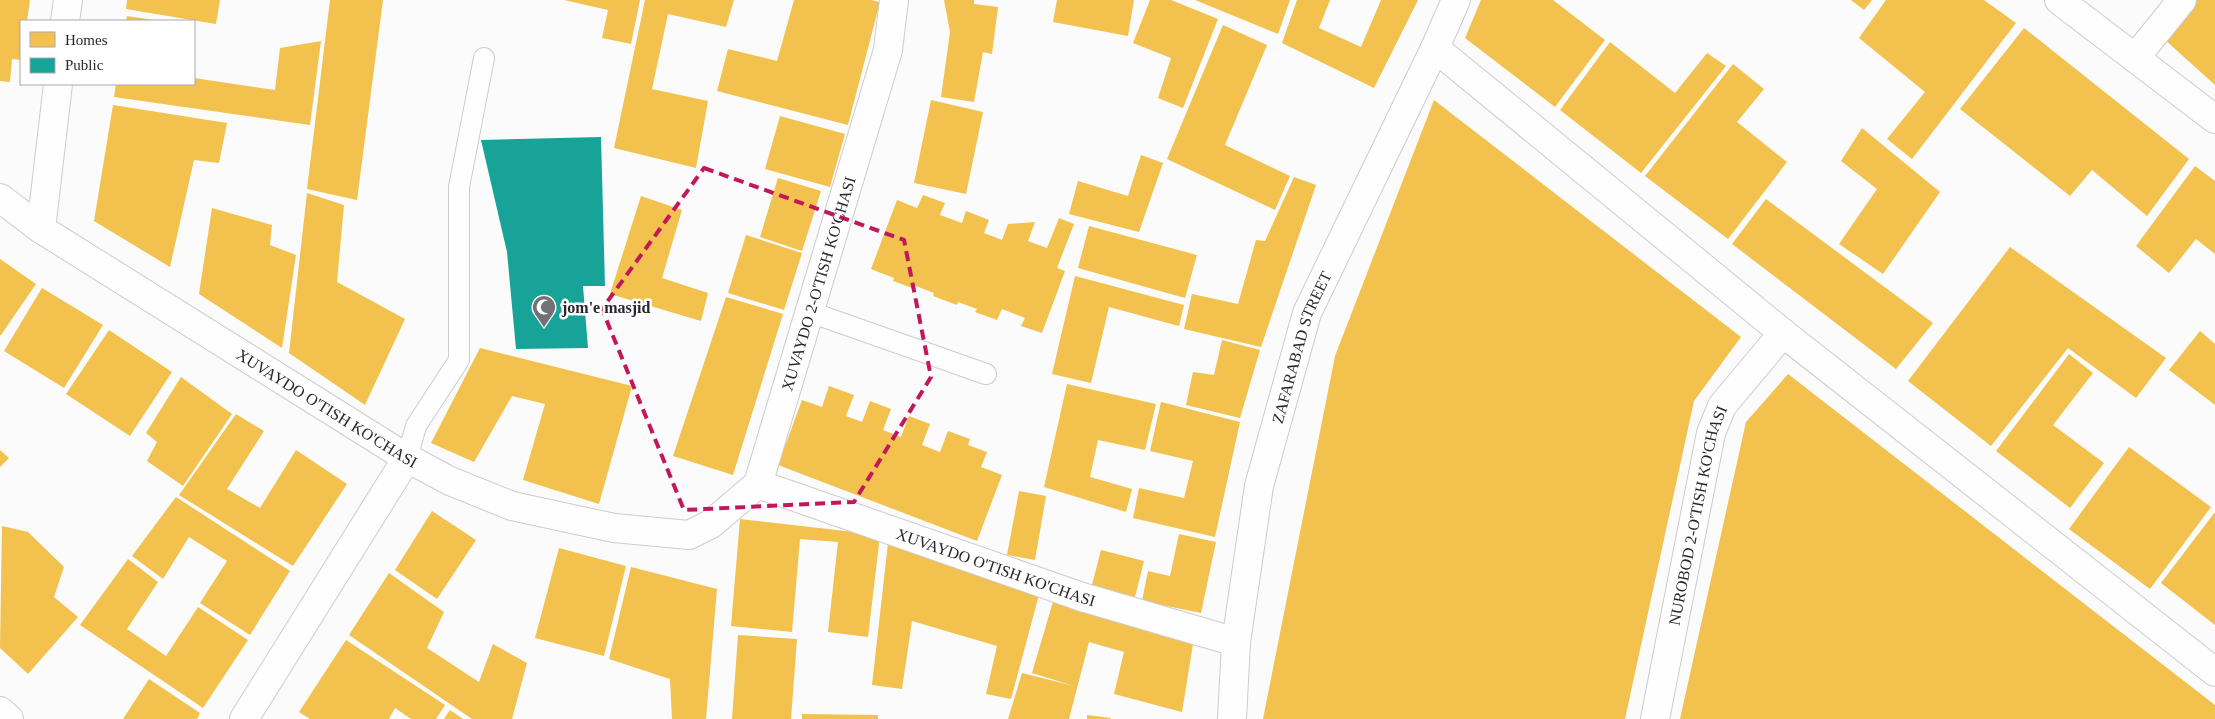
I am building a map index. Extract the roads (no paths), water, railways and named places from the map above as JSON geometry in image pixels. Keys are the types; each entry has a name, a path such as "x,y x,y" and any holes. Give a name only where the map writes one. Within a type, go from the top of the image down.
{"street":[{"path":"65,20 68,0"},
{"name":"XUVAYDO 2-O'TISH KO'CHASI","path":"758,484 888,50 894,0"},
{"name":"ZAFARABAD STREET","path":"1232,719 1236,642 1259,486 1307,313 1435,48 1456,0"},
{"path":"2059,0 2215,119"},
{"path":"2135,58 2182,0"},
{"path":"1435,48 1783,333 2215,672"},
{"path":"41,229 58,85"},
{"name":"XUVAYDO O'TISH KO'CHASI","path":"0,198 41,229 407,458 450,480 512,506 614,528 689,534 711,524 758,484 1082,597 1236,642"},
{"name":"NUROBOD 2-O'TISH KO'CHASI","path":"1655,719 1711,433 1722,406 1783,333"},
{"path":"244,719 407,458"},
{"path":"0,711 9,719"}],"lane":[{"path":"407,458 416,426 459,360 459,187 484,58"},
{"path":"810,312 986,374"}],"place":[{"name":"jom'e masjid","path":"544,328"}]}
